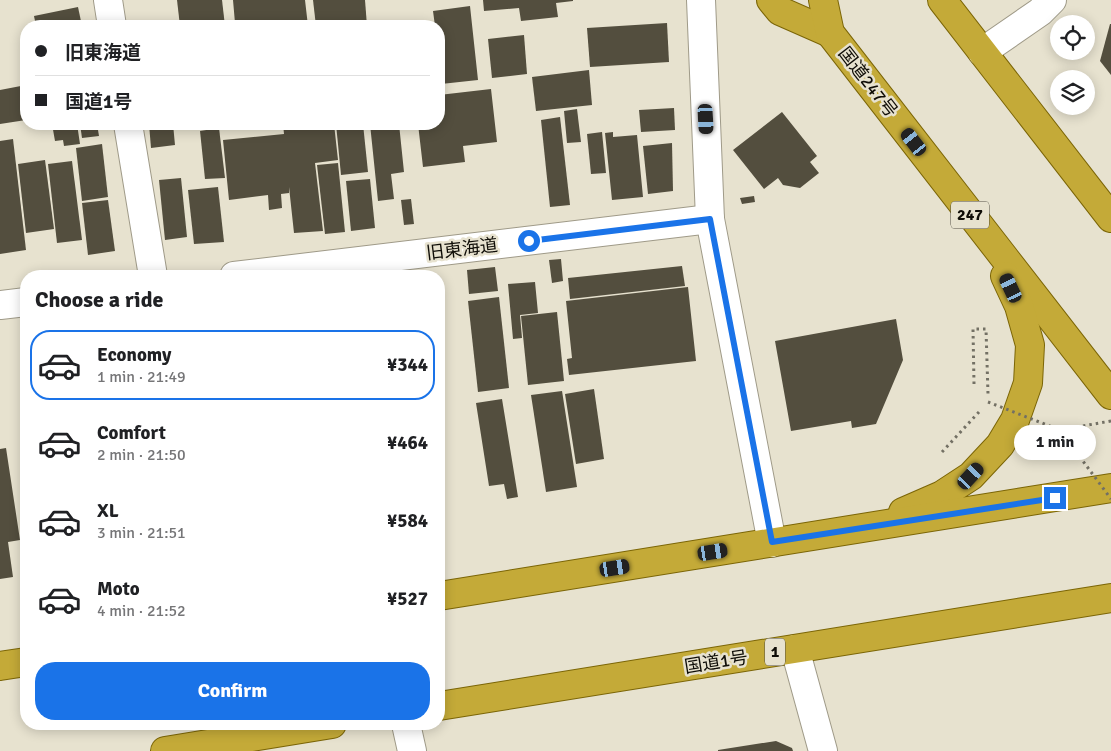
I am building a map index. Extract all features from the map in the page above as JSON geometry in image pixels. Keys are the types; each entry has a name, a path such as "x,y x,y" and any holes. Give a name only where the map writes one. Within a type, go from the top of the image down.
{"highway":[{"name":"247","path":"772,0 780,11 830,34"},
{"name":"国道247号","path":"823,0 830,34 1111,395"},
{"path":"942,0 1111,218"},
{"path":"868,528 942,495 971,476 1000,445 1015,420 1028,384 1030,345 1019,306 985,234"},
{"path":"445,595 1111,488"},
{"name":"国道1号","path":"445,705 1111,598"},
{"path":"0,666 20,663"},
{"path":"165,751 295,730"}],"street":[{"path":"108,0 111,20"},
{"path":"701,0 710,219 772,542"},
{"path":"982,52 1040,12 1052,0"},
{"path":"129,130 152,270"},
{"name":"旧東海道","path":"284,270 710,219"},
{"path":"0,305 20,303"},
{"path":"795,649 823,751"},
{"path":"407,730 412,751"}],"path":[{"path":"974,384 973,329 986,329 988,402 1060,430 1111,421"},
{"path":"942,452 981,409"},
{"path":"1060,430 1111,499"}],"building":[{"path":"177,0 222,0 224,20 179,20"},
{"path":"233,0 305,0 307,20 235,20"},
{"path":"313,0 365,0 367,20 315,20"},
{"path":"483,0 573,1 556,3 558,17 521,21 519,8 484,11"},
{"path":"470,6 478,80 445,84 445,20 434,20 433,11"},
{"path":"78,7 81,20 35,20 34,16"},
{"path":"667,23 669,62 590,67 587,28"},
{"path":"1111,24 1111,75 1100,61"},
{"path":"524,35 527,74 492,78 488,39"},
{"path":"589,70 592,105 536,111 532,77"},
{"path":"20,86 20,121 0,124 0,90"},
{"path":"491,89 497,142 463,146 465,162 423,167 419,130 445,130 445,94"},
{"path":"674,108 675,130 641,132 639,110"},
{"path":"577,109 581,142 567,143 564,111"},
{"path":"782,112 817,156 810,162 819,173 800,188 783,185 778,178 764,189 733,150"},
{"path":"560,117 570,205 550,207 541,120"},
{"path":"53,130 78,130 80,144 64,146 63,140 55,141"},
{"path":"81,130 98,130 99,136 82,138"},
{"path":"150,130 174,130 175,145 151,148"},
{"path":"219,130 225,178 205,179 200,131"},
{"path":"284,130 335,130 338,160 315,163 323,231 294,233 289,187 289,193 281,194 282,208 269,210 268,195 229,200 223,140 284,134"},
{"path":"337,130 364,130 368,172 341,175"},
{"path":"371,130 400,130 404,172 391,174 394,199 378,201"},
{"path":"602,132 606,173 591,174 587,134"},
{"path":"613,132 613,137 637,135 643,197 612,200 605,133"},
{"path":"13,139 26,250 0,254 0,141"},
{"path":"672,143 673,191 648,194 643,146"},
{"path":"102,144 108,197 82,201 76,148"},
{"path":"45,160 54,229 26,233 18,164"},
{"path":"72,161 82,240 57,243 48,164"},
{"path":"338,163 345,232 325,234 317,165"},
{"path":"181,178 187,237 165,240 159,180"},
{"path":"370,179 375,228 351,231 346,181"},
{"path":"218,187 224,242 194,244 188,190"},
{"path":"754,196 755,202 742,204 740,198"},
{"path":"411,199 414,224 404,225 401,200"},
{"path":"108,200 115,251 88,255 82,203"},
{"path":"561,259 563,281 552,283 549,260"},
{"path":"682,266 685,286 570,299 568,278"},
{"path":"495,267 498,291 469,294 467,270"},
{"path":"535,282 538,313 520,315 522,338 513,339 508,284"},
{"path":"688,287 696,361 569,375 567,359 572,358 566,301"},
{"path":"499,297 509,388 478,392 468,301"},
{"path":"557,312 564,381 528,385 521,316"},
{"path":"896,319 903,360 876,424 852,428 851,421 791,431 775,341"},
{"path":"594,389 604,459 576,464 565,394"},
{"path":"562,391 577,487 546,492 531,395"},
{"path":"502,399 518,497 507,499 504,484 489,486 476,403"},
{"path":"6,448 20,540 8,542 13,577 0,579 0,449"},
{"path":"776,741 792,748 793,751 718,751 718,750"}],"route":[{"path":"529,241 710,219 772,542 1055,498"}]}
